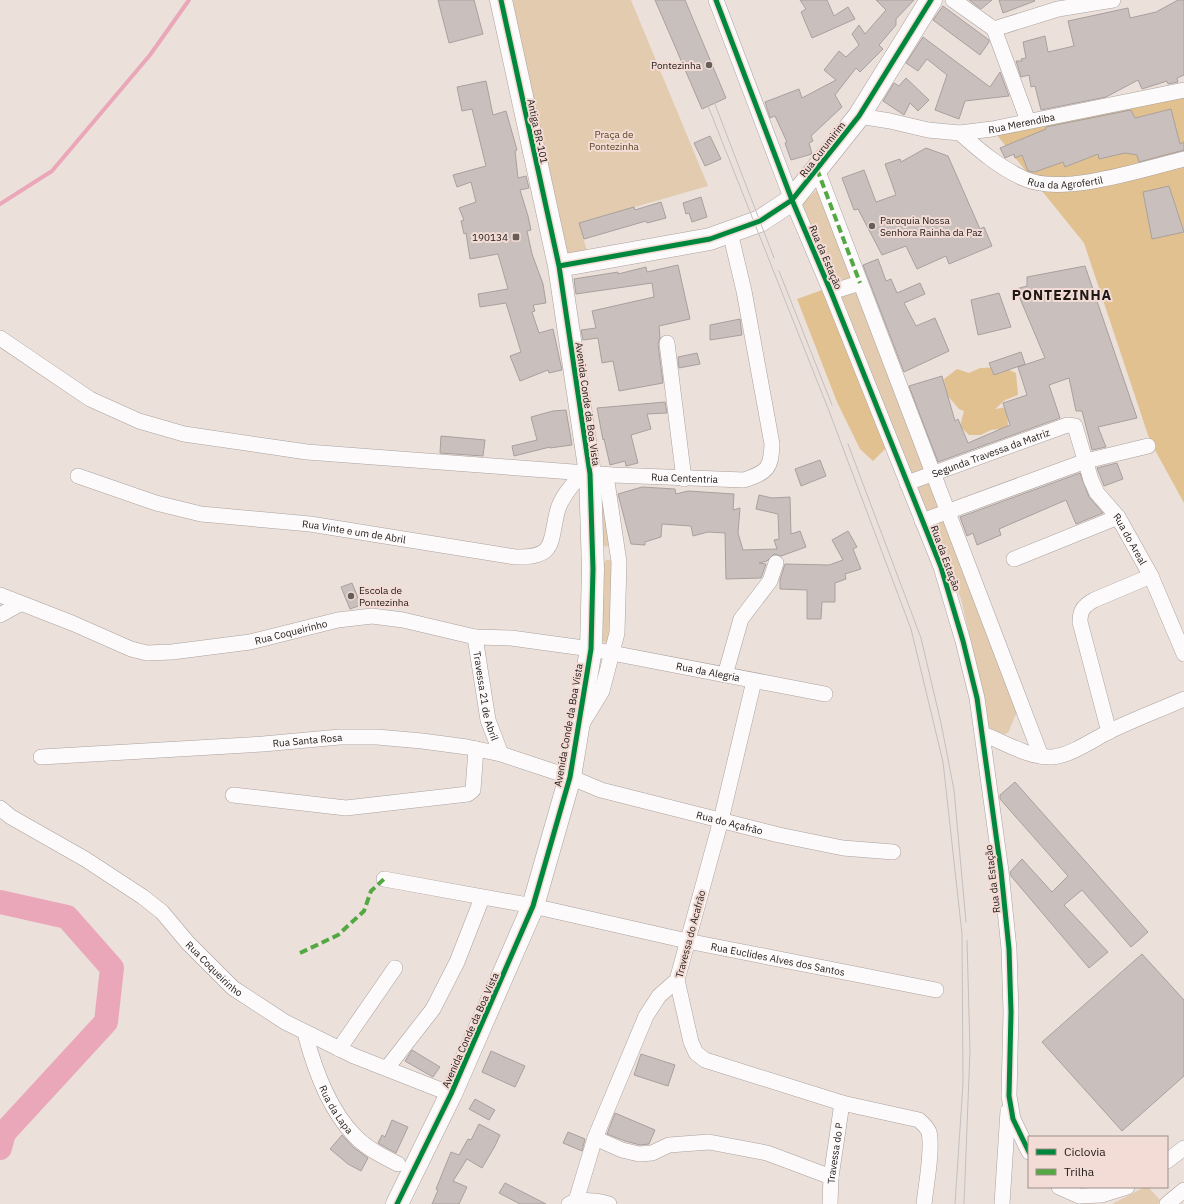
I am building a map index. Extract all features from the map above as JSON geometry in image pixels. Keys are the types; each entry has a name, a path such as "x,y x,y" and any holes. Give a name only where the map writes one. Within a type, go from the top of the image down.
{"main road":[{"name":"Antiga BR-101","path":"501,0 559,266"},
{"name":"Rua Curumirim","path":"559,266 710,239 760,221 792,200 859,116 931,0"},
{"name":"Avenida Conde da Boa Vista","path":"397,1204 451,1094 506,972 533,906 570,777 591,648 593,474 559,266"}],"street":[{"name":"Rua da Estação","path":"716,0 792,200 831,292 906,483 941,566 963,641 977,698 1002,871 1009,949 1011,1012 1009,1096 1013,1119 1028,1150"},
{"path":"953,0 994,29 1028,121"},
{"path":"994,29 1058,9 1113,0"},
{"name":"Rua Merendiba","path":"859,116 890,121 928,130 960,133 1184,90"},
{"name":"Rua da Agrofertil","path":"960,133 999,166 1026,180 1048,184 1075,183 1121,176 1184,159"},
{"path":"817,169 1041,756"},
{"name":"Rua Cententria","path":"0,338 90,398 139,421 184,434 307,452 593,474 684,479 744,480 758,475 768,469 771,460 772,444 744,291 730,232"},
{"path":"831,292 860,283"},
{"path":"667,343 684,479"},
{"name":"Segunda Travessa da Matriz","path":"906,483 1067,425 1075,426"},
{"name":"Rua do Areal","path":"1075,426 1091,480 1097,492 1118,517 1151,576 1184,654"},
{"path":"922,521 1086,461 1148,446"},
{"path":"577,731 602,690 617,633 618,552 593,474"},
{"name":"Rua Vinte e um de Abril","path":"78,476 156,503 201,514 310,524 527,557 538,556 547,550 553,539 559,507 571,486 593,474"},
{"path":"1014,559 1118,517"},
{"path":"592,552 618,552"},
{"path":"725,675 741,619 770,581 776,563"},
{"path":"1109,732 1080,622 1080,614 1086,604 1151,576"},
{"path":"0,595 20,604"},
{"path":"0,614 20,604"},
{"name":"Rua Coqueirinho","path":"20,604 72,623 131,649 147,653 172,652 250,642 356,617 372,616 403,620 475,637 512,638 591,648"},
{"name":"Travessa 21 de Abril","path":"475,637 488,720 501,754"},
{"name":"Rua da Alegria","path":"591,648 825,694"},
{"name":"Travessa do Acafrão","path":"754,681 721,820 677,980 691,1042 696,1053 704,1060 842,1103 919,1120 926,1126 930,1143 924,1204"},
{"path":"983,734 1041,756 1053,757 1066,753 1109,732 1184,699"},
{"name":"Rua Santa Rosa","path":"41,757 256,745 340,737 400,739 476,749 501,754 570,777"},
{"path":"233,795 346,808 468,794 473,790 476,749"},
{"name":"Rua do Açafrão","path":"570,777 601,790 810,842 844,848 893,852"},
{"name":"Rua Coqueirinho","path":"0,808 11,817 85,859 143,897 162,912 188,944 233,988 285,1022 339,1049 451,1094"},
{"name":"Rua Euclides Alves dos Santos","path":"384,879 482,898 533,906 687,941 936,990"},
{"path":"387,1068 433,1009 457,962 482,898"},
{"path":"339,1049 395,968"},
{"path":"609,1204 602,1202 572,1202 595,1138 646,1016 659,996 677,980"},
{"name":"Rua da Lapa","path":"305,1033 313,1063 336,1110 354,1135 377,1154 398,1164"},
{"path":"1002,1204 1009,1096"},
{"name":"Travessa do P","path":"830,1204 831,1177 842,1103"},
{"path":"595,1138 622,1150 638,1154 652,1153 669,1146 710,1142 766,1153 831,1177"},
{"path":"1168,1160 1183,1150"},
{"path":"1057,1188 1069,1204"},
{"path":"1061,1188 1079,1196 1101,1195 1125,1188"},
{"path":"1167,1204 1184,1190"}],"green space":[{"name":"Praça de Pontezinha","path":"512,0 631,0 708,186 579,223 587,251 568,255"},
{"path":"822,185 1016,704 1016,714 1008,733 1004,734 987,727 985,704 961,599 911,480 801,205"},
{"path":"602,492 609,545 606,547 602,544"},
{"path":"606,560 610,560 612,563 609,641 605,643 601,639 604,563"},
{"path":"1143,1188 1149,1188 1161,1201 1158,1204 1112,1204"}],"shaded area":[{"path":"1184,93 1184,503 1150,441 1084,243 992,129"},
{"path":"822,290 837,319 887,447 873,461 860,449 837,402 797,299"},
{"path":"1002,367 1016,373 1018,395 1005,400 995,409 1007,407 1008,428 991,430 981,435 969,435 960,426 964,411 959,409 947,395 944,379 957,369 969,373 980,368"}],"building":[{"path":"438,0 474,0 483,34 449,43"},
{"path":"655,0 685,0 726,98 702,109"},
{"path":"800,0 827,0 834,16 848,7 855,19 812,38 801,12 806,9"},
{"path":"876,0 914,0 896,19 896,25 879,45 883,49 860,72 856,68 835,95 842,107 811,136 813,141 809,143 812,154 791,160 785,143 787,142 775,116 770,118 765,102 799,89 802,98 836,80 824,70 839,51 846,57 859,45 852,34 859,25 865,34 886,10"},
{"path":"969,0 992,0 981,9"},
{"path":"999,0 1034,0 1035,1 1003,13"},
{"path":"1178,0 1184,0 1184,75 1177,78 1178,82 1168,84 1167,81 1142,89 1138,80 1106,97 1041,110 1035,86 1031,87 1029,75 1021,77 1016,61 1022,61 1021,59 1026,58 1023,42 1045,36 1048,52 1074,46 1068,21 1128,8 1130,18 1156,12"},
{"path":"943,6 989,40 980,55 933,20"},
{"path":"923,37 990,87 1000,72 1009,96 965,101 959,119 935,110 947,75 927,59 918,71 906,63"},
{"path":"906,78 929,100 918,111 910,103 904,115 883,101 894,83 899,86"},
{"path":"486,81 493,115 506,111 517,150 515,151 518,178 526,176 529,188 520,190 531,230 527,231 532,254 543,284 546,303 533,305 535,311 532,312 539,333 553,329 562,370 549,373 548,370 520,381 510,356 521,352 506,303 480,307 478,294 508,289 498,254 470,259 466,233 464,234 461,221 464,220 459,208 476,202 471,182 457,187 453,175 486,166 472,109 462,111 457,87"},
{"path":"1171,109 1180,144 1184,142 1184,150 1139,162 1137,155 1125,153 1099,159 1098,154 1065,167 1063,162 1035,172 1028,171 1022,155 1015,158 1014,154 1005,158 1000,148 1046,129 1046,127 1131,110 1135,118"},
{"path":"710,136 721,159 705,166 694,143"},
{"path":"926,148 948,156 980,229 984,227 992,246 949,264 946,256 917,269 906,246 882,255 858,209 854,210 842,178 864,170 876,202 896,195 885,164 900,159 901,162"},
{"path":"1169,186 1184,232 1152,239 1143,192"},
{"path":"701,197 707,217 692,222 689,213 686,214 683,203"},
{"path":"661,202 666,218 647,223 646,221 584,239 579,223 634,207 635,210"},
{"path":"878,259 886,281 891,279 897,293 920,283 925,294 904,303 916,326 935,318 949,351 904,372 863,265"},
{"path":"678,265 690,319 659,326 660,338 658,344 663,383 619,391 613,361 602,363 598,338 583,340 581,330 596,328 592,311 654,297 652,283 576,294 574,279 618,272 618,274 646,267 647,272"},
{"path":"1085,266 1137,418 1098,427 1106,447 1092,450 1082,411 1076,411 1069,378 1049,385 1060,418 938,462 909,386 942,376 955,421 958,419 968,443 1010,425 1003,403 1027,395 1018,367 1045,358 1016,289 1027,286 1027,277"},
{"path":"999,293 1011,327 978,335 971,300"},
{"path":"740,319 742,335 710,340 710,325"},
{"path":"1021,352 1025,364 994,375 989,363"},
{"path":"697,353 700,364 679,368 678,357"},
{"path":"665,402 667,413 647,414 651,429 631,435 638,463 626,466 625,461 610,465 604,439 603,440 597,408"},
{"path":"566,410 572,445 550,447 514,456 512,446 537,440 531,417 553,411"},
{"path":"441,436 485,440 483,456 440,453"},
{"path":"820,460 826,476 801,486 795,469"},
{"path":"1117,463 1123,479 1104,486 1097,468"},
{"path":"1080,473 1089,497 1103,513 1076,524 1066,500 999,529 1001,535 977,545 973,533 967,536 960,517"},
{"path":"642,487 675,489 676,494 688,491 734,494 733,510 740,508 738,533 743,550 777,549 774,540 779,539 778,514 756,509 759,495 772,498 790,497 791,534 800,531 806,547 781,556 774,554 767,561 759,563 766,564 761,578 726,579 725,533 708,532 693,536 691,526 662,524 661,537 645,542 645,545 631,544 618,494"},
{"path":"848,531 857,547 853,549 861,569 845,574 846,579 835,583 835,602 822,602 821,619 807,619 807,590 780,589 780,580 785,564 829,565 843,560 832,540"},
{"name":"Escola de Pontezinha","path":"352,583 361,605 350,609 341,587"},
{"path":"1015,782 1148,932 1131,947 1082,890 1064,905 1108,952 1089,968 1011,876 1010,872 1022,859 1052,892 1068,876 1000,799 1000,795"},
{"path":"1142,954 1184,1000 1184,1076 1122,1131 1042,1042"},
{"path":"412,1050 440,1067 433,1077 405,1061"},
{"path":"491,1051 525,1066 515,1087 482,1072"},
{"path":"641,1054 675,1065 668,1086 634,1075"},
{"path":"475,1099 495,1110 489,1120 469,1109"},
{"path":"615,1113 655,1130 649,1144 640,1145 607,1134"},
{"path":"392,1120 408,1127 396,1153 378,1143 382,1135 385,1137"},
{"path":"479,1124 500,1135 495,1146 482,1168 467,1159 453,1181 467,1187 459,1204 432,1204 438,1190 436,1189 451,1152 459,1155 468,1139 471,1140"},
{"path":"568,1132 585,1139 582,1151 563,1143"},
{"path":"342,1135 353,1147 368,1158 361,1171 348,1164 330,1149"},
{"path":"505,1183 546,1204 520,1204 499,1193"}],"waterway":[{"path":"0,204 52,171 150,55 189,0"},
{"path":"0,902 67,917 112,968 106,1022 4,1133 0,1148"}],"tram line":[{"path":"666,0 829,411 911,629 943,762 962,934 963,1083 955,1204"},
{"path":"675,0 774,258"},
{"path":"779,271 832,405"},
{"path":"848,444 921,638 941,723 954,790 966,922"},
{"path":"964,1204 970,1050 967,940"}],"marked path":[{"path":"817,169 860,283"},
{"path":"300,953 338,935 364,911 371,891 384,879"}],"cycle path":[{"path":"397,1204 451,1094 533,906 570,777 591,649 593,569 590,474 559,266 501,0"},
{"path":"716,0 792,200 831,292 941,567 963,641 977,698 1001,871 1009,949 1011,1012 1009,1096 1013,1119 1028,1150"},
{"path":"559,266 710,239 760,221 792,200 859,116 931,0"}],"place":[{"name":"Pontezinha","path":"709,65"},
{"name":"Paroquia Nossa Senhora Rainha da Paz","path":"872,226"},
{"name":"190134","path":"516,237"},
{"name":"Escola de Pontezinha","path":"351,596"}],"district":[{"name":"PONTEZINHA","path":"1062,295"}]}
